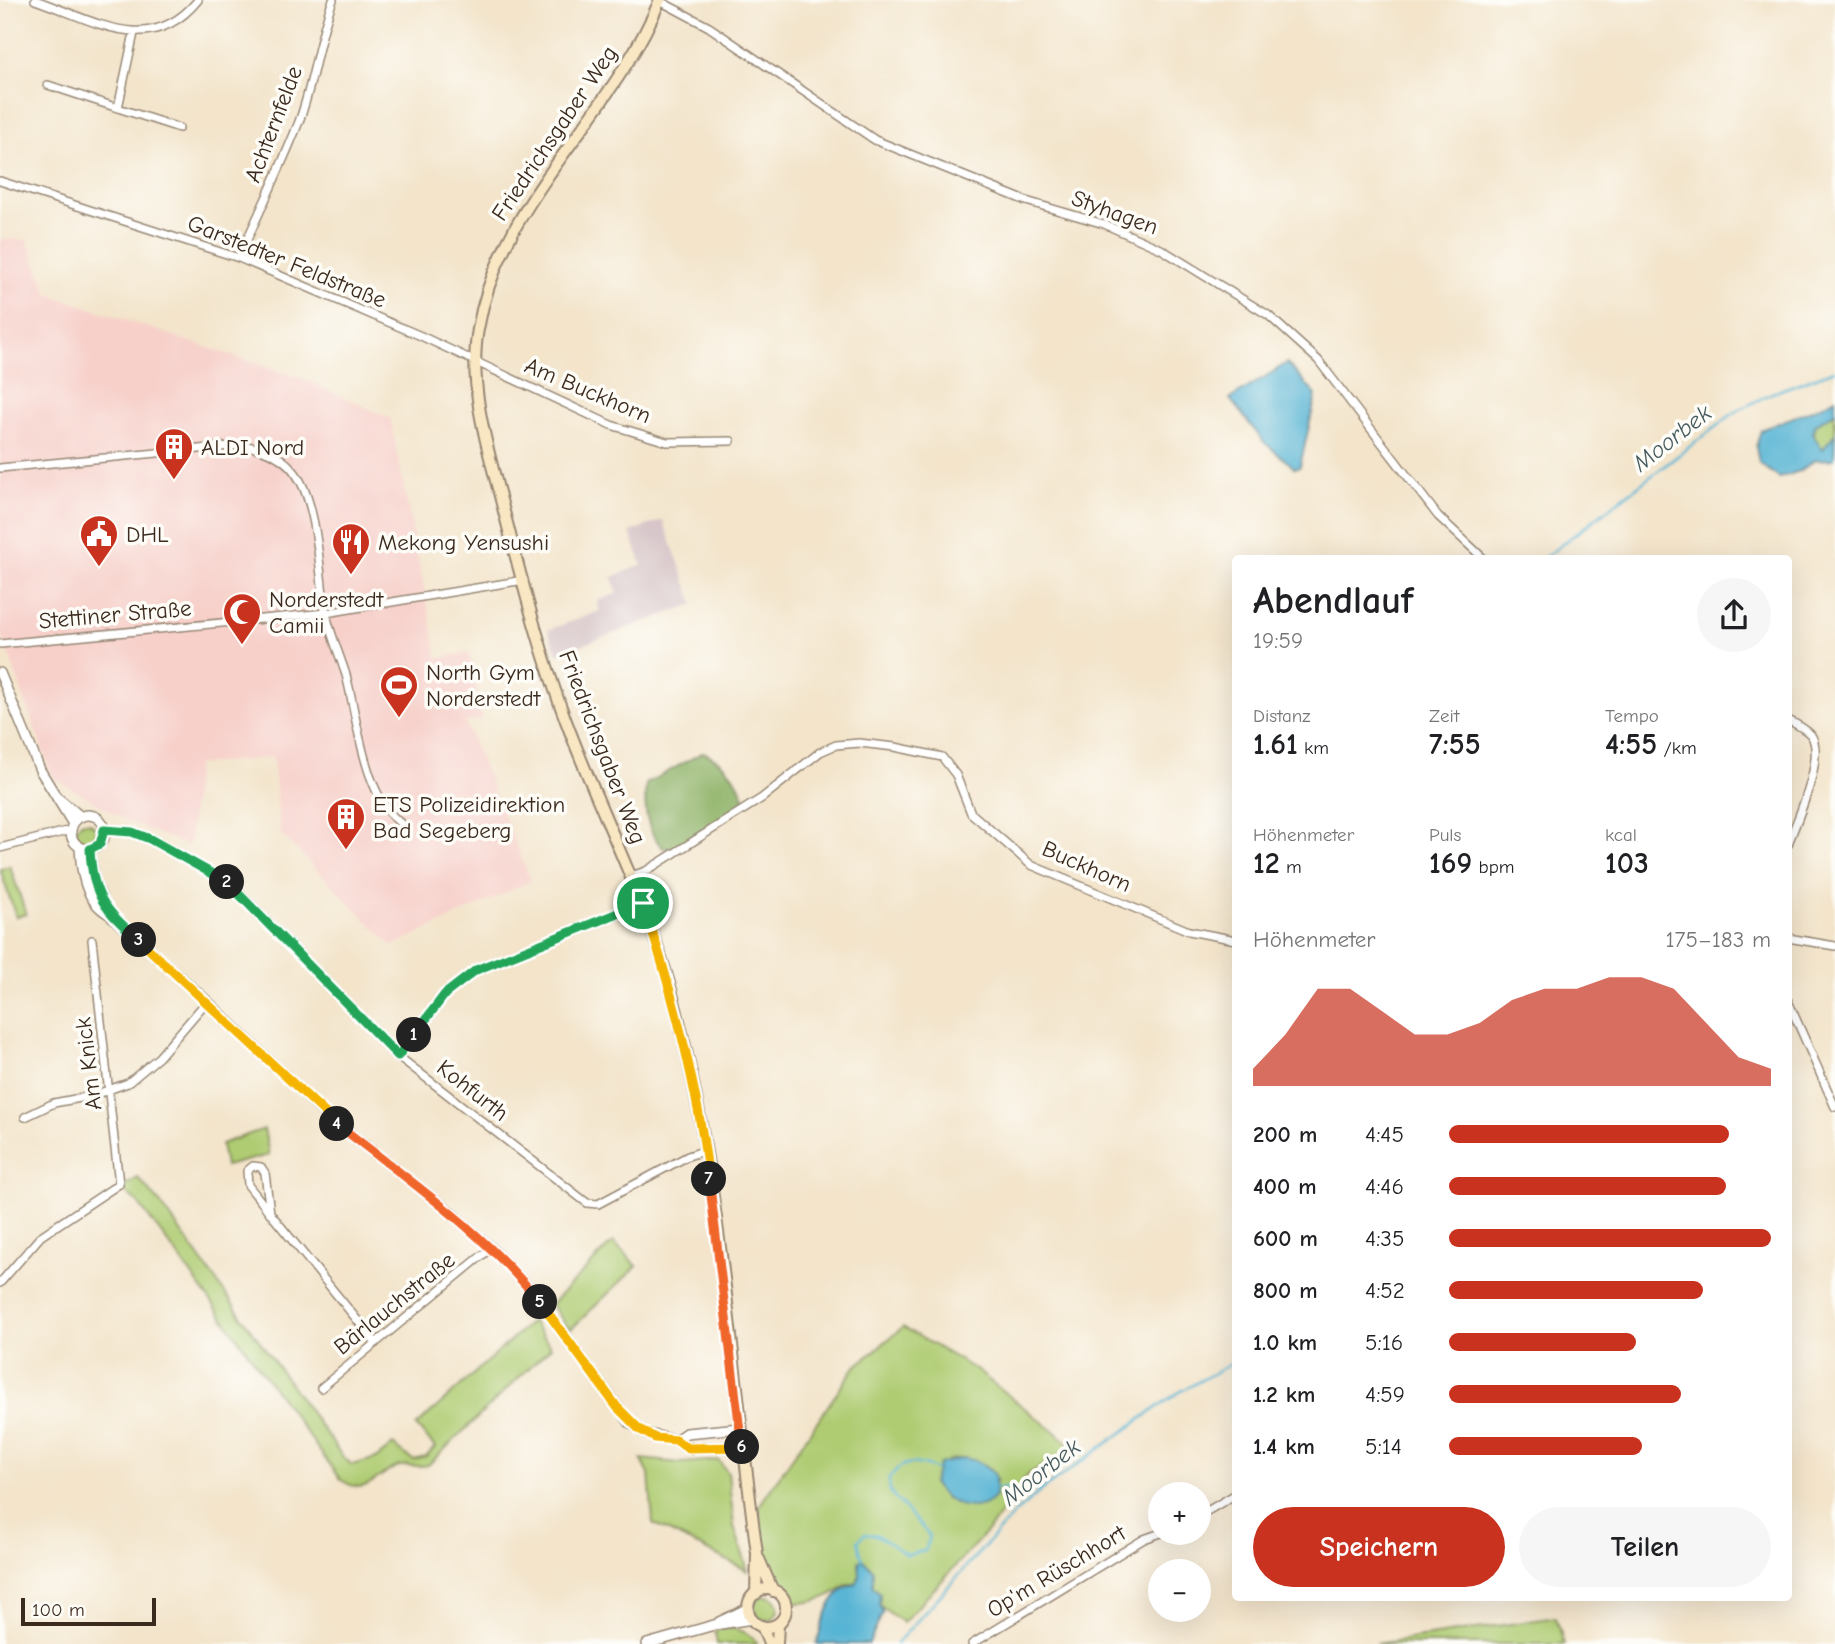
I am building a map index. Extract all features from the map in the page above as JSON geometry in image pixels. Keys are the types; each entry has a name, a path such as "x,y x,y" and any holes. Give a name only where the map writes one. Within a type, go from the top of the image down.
{"main road":[{"name":"Friedrichsgaber Weg","path":"660,0 629,62 528,202 505,242 480,316 475,362 481,415 494,474 565,720 643,903 677,1013 696,1090 757,1553 756,1594"},
{"name":"Friedrichsgaber Weg","path":"757,1553 774,1591"},
{"path":"769,1644 762,1626 750,1614 756,1594 774,1591 782,1597 786,1606 784,1616 778,1624 777,1644"},
{"path":"762,1626 778,1624"}],"street":[{"path":"35,0 134,33 156,32 183,19 198,0"},
{"path":"63,10 67,0"},
{"name":"Achternfelde","path":"239,258 299,120 313,77 323,27 333,0"},
{"name":"Styhagen","path":"660,0 709,27 875,140 1026,201 1104,224 1161,249 1268,315 1318,360 1438,516 1480,555"},
{"path":"118,108 134,33"},
{"path":"48,86 179,128"},
{"name":"Garstedter Feldstraße","path":"0,181 239,258 475,362"},
{"name":"Am Buckhorn","path":"475,362 611,425 654,439 699,443 731,441"},
{"path":"0,468 242,445 265,450 296,473 307,498 326,613 346,677 369,768 388,814 403,825"},
{"name":"Stettiner Straße","path":"0,644 326,613 524,580"},
{"name":"Kohfurth","path":"0,673 40,770 59,799 72,827 73,840 85,848 84,876 97,907 109,914 207,1001 328,1117 456,1216 491,1248 546,1310 630,1423 655,1438 676,1440 687,1448 743,1447"},
{"path":"1792,722 1810,733 1817,747 1814,766 1792,832"},
{"name":"Buckhorn","path":"631,876 646,871 762,798 820,752 836,745 859,743 942,758 956,775 971,813 1031,865 1189,931 1232,939"},
{"name":"Kohfurth","path":"59,799 81,817 97,819 104,830 132,832 150,839 234,887 398,1056 587,1203 597,1204 688,1156 706,1150"},
{"path":"0,848 72,827 81,817"},
{"path":"85,848 100,844 104,830"},
{"path":"398,1056 445,994 476,970 643,903"},
{"path":"1792,939 1835,946"},
{"name":"Am Knick","path":"0,1283 41,1236 119,1184 92,940"},
{"path":"25,1117 54,1103 128,1083 148,1068 207,1001"},
{"path":"1792,1010 1835,1107"},
{"path":"270,1213 265,1174 261,1167 253,1166 247,1171 248,1185 270,1213 376,1343"},
{"name":"Bärlauchstraße","path":"321,1388 491,1248"},
{"path":"676,1440 686,1433 740,1428"},
{"path":"1211,1509 1232,1496"},
{"name":"Op'm Rüschhort","path":"972,1644 1148,1538"},
{"path":"647,1644 750,1614"}],"shaded area":[{"path":"0,239 27,240 48,294 308,381 390,418 438,658 469,653 482,719 465,722 531,881 392,946 280,833 273,757 196,765 189,846 126,820 52,777 0,629"},
{"path":"663,520 694,604 557,654 548,630 600,611 597,601 618,593 612,577 642,565 630,532"}],"green space":[{"path":"1835,413 1835,434 1823,449 1814,438 1815,424"},
{"path":"703,752 730,772 740,786 746,803 674,849 663,848 649,826 645,801 646,784"},
{"path":"86,822 93,825 96,832 93,839 86,842 79,839 76,832 79,825"},
{"path":"10,866 26,914 16,917 0,869"},
{"path":"264,1129 269,1155 225,1166 221,1144"},
{"path":"138,1178 161,1204 342,1456 352,1465 377,1458 393,1445 413,1460 426,1457 435,1447 416,1426 532,1321 551,1347 428,1465 400,1466 365,1486 350,1485 340,1479 138,1203 121,1188"},
{"path":"613,1242 637,1266 570,1330 551,1304"},
{"path":"903,1327 976,1370 1074,1447 1027,1475 993,1525 903,1623 879,1605 880,1593 873,1587 873,1570 859,1562 860,1575 856,1584 847,1584 829,1596 815,1601 794,1603 772,1578 764,1552 759,1506 854,1368","holes":["964,1458 991,1469 997,1481 946,1499 933,1483 949,1460"]},
{"path":"641,1459 681,1463 718,1460 728,1473 734,1526 748,1571 653,1523 649,1474"},
{"path":"766,1596 777,1603 778,1608 771,1619 766,1620 755,1613 754,1608 761,1597"},
{"path":"1556,1617 1564,1644 1375,1644"},
{"path":"726,1628 744,1632 757,1644 717,1644 715,1631"}],"water":[{"path":"1287,363 1316,395 1300,466 1295,468 1265,443 1230,399"},
{"path":"1835,398 1835,413 1815,424 1812,434 1823,449 1835,434 1834,459 1815,460 1800,471 1779,478 1759,463 1756,447 1761,430 1818,408"},
{"path":"964,1458 977,1461 995,1474 995,1497 987,1503 970,1507 961,1505 945,1497 933,1483 939,1464"},
{"path":"862,1559 873,1570 873,1587 880,1593 879,1605 883,1612 869,1644 817,1644 829,1607 841,1591 856,1584 860,1575 859,1562"}],"waterway":[{"name":"Moorbek","path":"1548,555 1735,412 1772,393 1835,370"},
{"name":"Moorbek","path":"896,1644 1015,1513 1043,1489 1176,1394 1232,1363"},
{"path":"862,1559 858,1541 864,1534 877,1535 907,1555 926,1550 929,1535 890,1492 889,1478 900,1467 910,1463 936,1469"},
{"path":"996,1488 1042,1489"}],"place":[{"name":"ALDI Nord","path":"174,481"},
{"name":"DHL","path":"99,568"},
{"name":"Mekong Yensushi","path":"351,576"},
{"name":"Norderstedt Camii","path":"242,646"},
{"name":"North Gym Norderstedt","path":"399,719"},
{"name":"ETS Polizeidirektion Bad Segeberg","path":"346,851"}],"route":[{"path":"104,830 132,832 167,846 219,876 234,887 398,1056 445,994 476,970 643,903 670,990 696,1090 743,1447 687,1448 676,1440 655,1438 630,1423 530,1289 491,1248 463,1222 328,1117 207,1001 109,914 94,881 90,849 100,844 104,830"}]}
